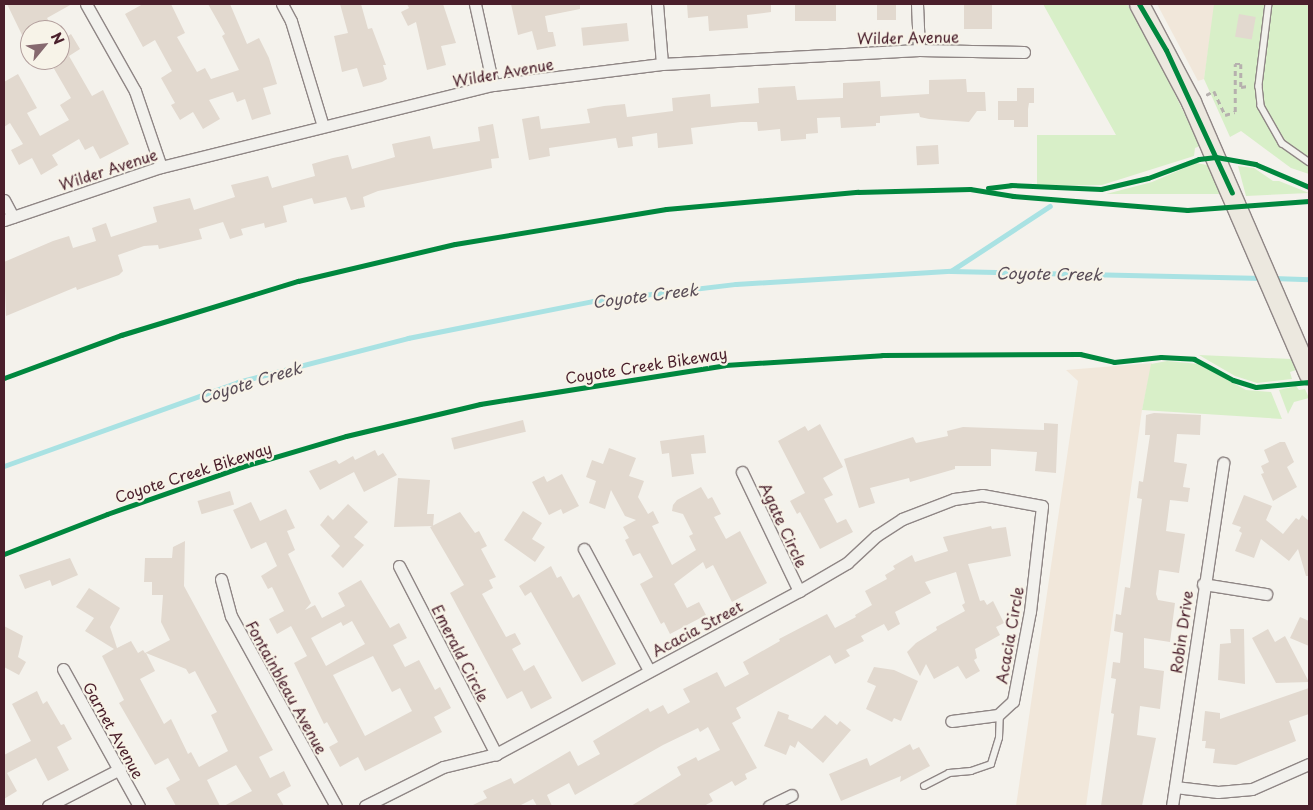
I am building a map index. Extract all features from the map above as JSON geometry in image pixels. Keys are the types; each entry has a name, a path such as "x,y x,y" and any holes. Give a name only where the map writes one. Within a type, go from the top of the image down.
{"main road":[{"path":"1139,4 1170,59 1232,193 1306,367"}],"street":[{"path":"86,4 135,91 161,167"},
{"path":"282,4 291,20 322,126"},
{"path":"475,4 493,86"},
{"path":"657,4 662,64"},
{"path":"917,4 919,50"},
{"name":"Wilder Avenue","path":"8,218 161,167 322,126 493,86 662,64 919,50 1024,52"},
{"path":"4,200 8,218"},
{"name":"Robin Drive","path":"1172,806 1203,584 1223,463"},
{"name":"Agate Circle","path":"742,472 799,591"},
{"name":"Acacia Street","path":"365,806 443,767 496,754 648,670 799,591 847,563 876,536 902,519 928,507 982,495 1042,506"},
{"name":"Acacia Circle","path":"1000,713 1013,701 1030,611 1042,506"},
{"path":"584,549 648,670"},
{"name":"Emerald Circle","path":"399,566 496,754"},
{"name":"Fontainbleau Avenue","path":"221,579 231,616 336,806"},
{"path":"1203,584 1266,594"},
{"name":"Garnet Avenue","path":"63,669 139,806"},
{"path":"951,721 1000,713"},
{"path":"1175,787 1218,792 1252,789 1309,764"},
{"path":"48,806 120,769"},
{"path":"769,806 792,795"}],"lane":[{"path":"1269,4 1258,86 1261,106 1282,143 1309,162"},
{"path":"924,786 949,773 970,771 990,764 999,738 1000,713"}],"path":[{"path":"1210,93 1214,91 1225,115 1235,112 1235,64 1240,64 1241,87 1250,86"}],"shaded area":[{"path":"1157,4 1215,4 1204,79 1198,81"},
{"path":"1152,363 1142,410 1086,806 1016,806 1078,381 1066,370"}],"green space":[{"path":"1043,4 1127,4 1155,53 1200,146 1195,148 1194,156 1102,185 1037,186 1037,135 1116,135"},
{"path":"1214,4 1309,4 1309,174 1291,168 1241,131 1230,137 1204,79"},
{"path":"1196,163 1207,165 1220,194 1106,194 1152,182"},
{"path":"1238,166 1254,168 1273,181 1279,181 1309,193 1246,196"},
{"path":"1199,355 1291,359 1296,370 1290,372 1292,379 1257,383 1235,376"},
{"path":"1167,361 1199,364 1246,390 1271,392 1282,419 1142,410 1151,364"},
{"path":"1296,386 1299,390 1305,389 1309,398 1294,402 1288,414 1279,390"}],"building":[{"path":"7,4 72,4 47,18 48,20 20,20 20,31"},
{"path":"143,4 171,4 185,33 177,37 197,72 205,68 211,79 239,70 222,36 225,34 208,4 230,4 247,44 259,38 269,58 277,84 263,88 271,114 252,120 245,99 237,102 233,92 209,100 220,119 203,129 193,112 180,120 171,105 175,103 161,78 172,71 155,40 143,47 125,14"},
{"path":"340,4 361,4 368,29 372,28 386,65 383,65 387,79 382,82 363,87 357,68 342,72 334,36 348,33"},
{"path":"407,4 443,4 456,43 441,46 446,65 427,70 416,22 408,26 401,12 409,8"},
{"path":"511,4 580,4 580,9 545,16 548,32 553,32 556,46 537,50 532,31 518,35"},
{"path":"687,4 771,4 771,12 747,15 748,28 709,31 708,16 688,18"},
{"path":"795,4 836,4 836,21 795,21"},
{"path":"877,4 896,4 896,20 877,20"},
{"path":"964,4 992,4 992,29 964,29"},
{"path":"1239,14 1256,17 1252,40 1235,37"},
{"path":"627,23 629,41 583,46 581,28"},
{"path":"70,35 80,49 70,55"},
{"path":"70,58 92,96 103,90 129,144 100,159 93,146 85,150 79,139 52,155 58,165 41,175 32,158 19,165 11,150 23,144 10,123 4,127 4,82 18,74 37,108 27,113 40,136 69,120 60,105 71,98 55,70 70,70"},
{"path":"966,79 967,92 985,92 986,111 977,111 969,122 929,119 920,117 919,113 880,116 880,123 876,123 876,126 841,128 840,117 817,118 818,133 806,134 806,139 781,141 780,129 758,131 757,122 741,122 691,128 693,144 658,148 657,133 632,137 633,146 618,148 616,138 549,148 550,156 529,160 522,119 539,116 541,129 590,123 587,109 604,106 625,104 627,117 673,111 672,98 710,94 711,107 759,103 758,88 795,86 797,100 843,98 843,83 880,81 881,97 929,94 929,80"},
{"path":"1017,88 1034,88 1034,103 1029,103 1028,109 1028,127 1014,127 1014,120 998,120 998,101 1017,101"},
{"path":"493,124 499,158 491,159 492,168 378,191 363,197 365,207 351,210 346,197 314,204 312,198 283,206 287,222 265,228 264,223 241,229 243,235 230,239 223,222 199,229 202,239 159,249 158,245 144,246 118,255 123,271 119,275 77,290 76,287 6,316 4,262 53,241 69,236 73,248 96,241 92,228 106,223 111,237 157,222 153,207 190,198 194,210 235,197 231,185 268,176 272,188 315,176 312,164 333,158 348,155 352,169 378,162 395,157 392,144 430,136 433,149 480,141 478,127"},
{"path":"938,145 939,164 917,165 916,146"},
{"path":"1154,413 1201,415 1200,435 1177,434 1174,462 1187,464 1183,487 1190,488 1188,502 1170,500 1166,531 1185,534 1179,573 1159,570 1156,594 1158,600 1175,603 1170,642 1144,638 1144,668 1164,671 1160,709 1140,706 1137,735 1156,738 1142,806 1101,806 1114,714 1111,713 1116,679 1111,678 1113,662 1120,663 1123,633 1114,631 1116,614 1121,615 1125,587 1130,588 1142,499 1137,498 1139,481 1143,482 1150,435 1145,435 1146,415"},
{"path":"523,420 526,432 454,450 451,438"},
{"path":"1044,423 1058,424 1056,473 1035,471 1037,452 991,449 991,466 955,466 955,469 910,482 909,478 870,488 875,503 859,508 844,459 913,437 916,443 948,436 947,431 963,427 1044,430"},
{"path":"820,424 843,467 823,478 833,495 824,499 837,523 846,519 853,532 820,549 800,512 797,514 790,501 805,493 778,441 805,426 808,431"},
{"path":"704,435 706,453 691,454 694,474 672,477 669,453 662,454 660,441"},
{"path":"1280,442 1285,442 1294,462 1287,467 1297,487 1273,501 1261,474 1264,473 1261,466 1269,462 1264,450"},
{"path":"609,448 636,458 629,476 644,481 638,497 648,514 653,511 659,523 652,526 672,565 696,550 689,536 693,534 683,514 672,511 673,505 677,500 701,487 708,499 712,497 721,514 714,517 726,539 740,531 767,583 732,602 713,565 706,569 703,562 674,584 687,608 699,602 706,615 670,634 664,622 661,624 640,584 653,577 640,553 633,556 625,540 629,538 623,527 636,520 625,516 611,490 605,509 589,503 596,481 586,477 592,460 603,464"},
{"path":"375,450 378,456 383,453 397,475 364,492 354,472 320,490 309,471 336,460 339,464 353,456 355,460"},
{"path":"562,474 579,506 563,514 561,509 549,515 532,482 544,476 547,482"},
{"path":"398,478 430,480 427,514 434,514 433,526 394,527"},
{"path":"230,491 234,504 202,514 197,501"},
{"path":"1244,495 1272,506 1266,520 1283,534 1296,518 1299,520 1302,515 1309,521 1309,576 1306,576 1298,549 1289,561 1261,539 1254,558 1235,551 1242,533 1239,531 1241,527 1232,524"},
{"path":"251,502 260,521 286,509 295,528 287,531 295,550 288,554 311,603 305,610 315,605 322,618 345,606 338,593 361,580 390,628 399,623 407,638 393,645 405,667 419,660 435,690 440,687 451,708 434,717 442,732 365,771 358,757 340,767 329,747 338,742 327,722 324,724 294,663 307,656 291,626 277,634 269,619 284,611 272,587 268,589 261,576 277,566 266,542 251,549 233,510","holes":["352,621 365,644 326,666 311,638 341,622 343,626","373,656 392,692 400,688 412,711 365,736 333,675"]},
{"path":"348,504 368,522 354,537 364,545 343,568 331,556 340,546 320,525 328,515 333,520"},
{"path":"523,511 542,523 532,539 545,547 535,562 504,540"},
{"path":"460,512 475,533 479,531 487,546 481,549 496,577 489,580 493,588 482,594 506,637 515,633 521,644 512,649 524,671 534,665 552,698 531,709 522,691 507,699 450,593 464,585 430,527"},
{"path":"991,526 992,529 1006,527 1011,556 968,564 980,601 984,600 987,605 993,601 1004,623 996,627 1000,635 975,649 977,658 974,660 980,671 966,679 958,666 934,679 926,664 920,676 907,652 916,643 937,630 936,627 965,611 962,605 965,603 956,572 925,582 931,593 895,612 900,624 888,631 884,624 861,636 864,641 846,650 850,656 835,664 830,655 736,708 741,718 732,723 757,768 745,774 747,779 735,786 732,781 709,794 713,801 704,806 631,806 681,775 677,767 696,757 698,761 720,750 708,727 700,732 698,728 663,745 575,795 569,783 547,795 552,806 537,806 533,799 519,806 471,806 487,798 483,791 511,778 514,784 570,751 578,766 600,754 593,741 648,708 650,712 663,705 668,714 690,702 683,689 717,672 725,687 749,674 743,662 780,641 779,639 827,614 835,628 856,617 855,615 872,605 865,591 887,579 885,575 895,569 893,566 912,555 915,562 948,551 943,537"},
{"path":"185,541 184,586 273,750 259,757 270,778 284,771 291,786 277,794 284,806 224,806 252,791 236,765 207,780 220,806 176,806 166,788 180,780 168,758 155,765 119,703 124,700 102,656 114,649 85,631 94,618 76,607 89,588 120,608 110,627 117,648 131,641 138,653 143,650 145,653 170,640 161,622 163,595 152,595 152,582 144,582 145,558 172,558 173,547","holes":["146,653 186,669 189,674 195,671 217,712 211,715 228,751 199,767 191,752 188,754 171,719 164,724 140,679 155,671"]},
{"path":"70,558 78,575 52,586 50,580 25,589 19,575"},
{"path":"551,566 557,578 561,576 573,598 579,594 616,664 582,682 531,592 525,596 519,586"},
{"path":"1300,617 1309,621 1309,646 1290,638"},
{"path":"4,626 23,636 18,657 26,662 19,675 4,667"},
{"path":"1230,629 1244,629 1245,684 1218,680 1220,644 1231,643"},
{"path":"1268,629 1275,642 1285,636 1309,682 1276,683 1252,638"},
{"path":"874,667 894,670 918,681 901,721 894,718 892,722 866,709 876,686 867,682"},
{"path":"1309,688 1309,714 1289,721 1296,741 1236,765 1213,763 1215,749 1205,748 1206,741 1202,741 1205,711 1220,713 1220,719"},
{"path":"37,691 43,704 47,701 61,725 64,724 72,739 57,747 69,770 48,781 36,758 7,773 17,791 4,799 4,755 31,741 12,704"},
{"path":"778,711 789,715 788,719 812,729 825,715 837,725 840,721 851,730 823,763 798,741 795,748 790,745 786,755 764,746"},
{"path":"910,744 913,750 919,747 930,766 900,782 901,776 841,801 829,774 867,758 870,766"}],"waterway":[{"path":"951,271 1050,206"},
{"name":"Coyote Creek","path":"4,466 238,382 408,338 593,301 736,284 951,271 1263,278"},
{"name":"Coyote Creek","path":"1273,278 1309,279"}],"cycle path":[{"path":"1139,4 1166,50 1232,193"},
{"path":"988,188 1011,185 1101,189 1148,178 1199,159 1216,157 1255,164 1309,187"},
{"path":"4,378 121,335 298,281 455,244 666,209 858,192 970,189 1013,196 1187,210 1309,201"},
{"name":"Coyote Creek Bikeway","path":"4,554 107,514 241,467 346,436 480,404 725,365 882,355 1080,354 1114,362 1161,357 1194,359 1233,380 1256,387 1309,382"}]}
